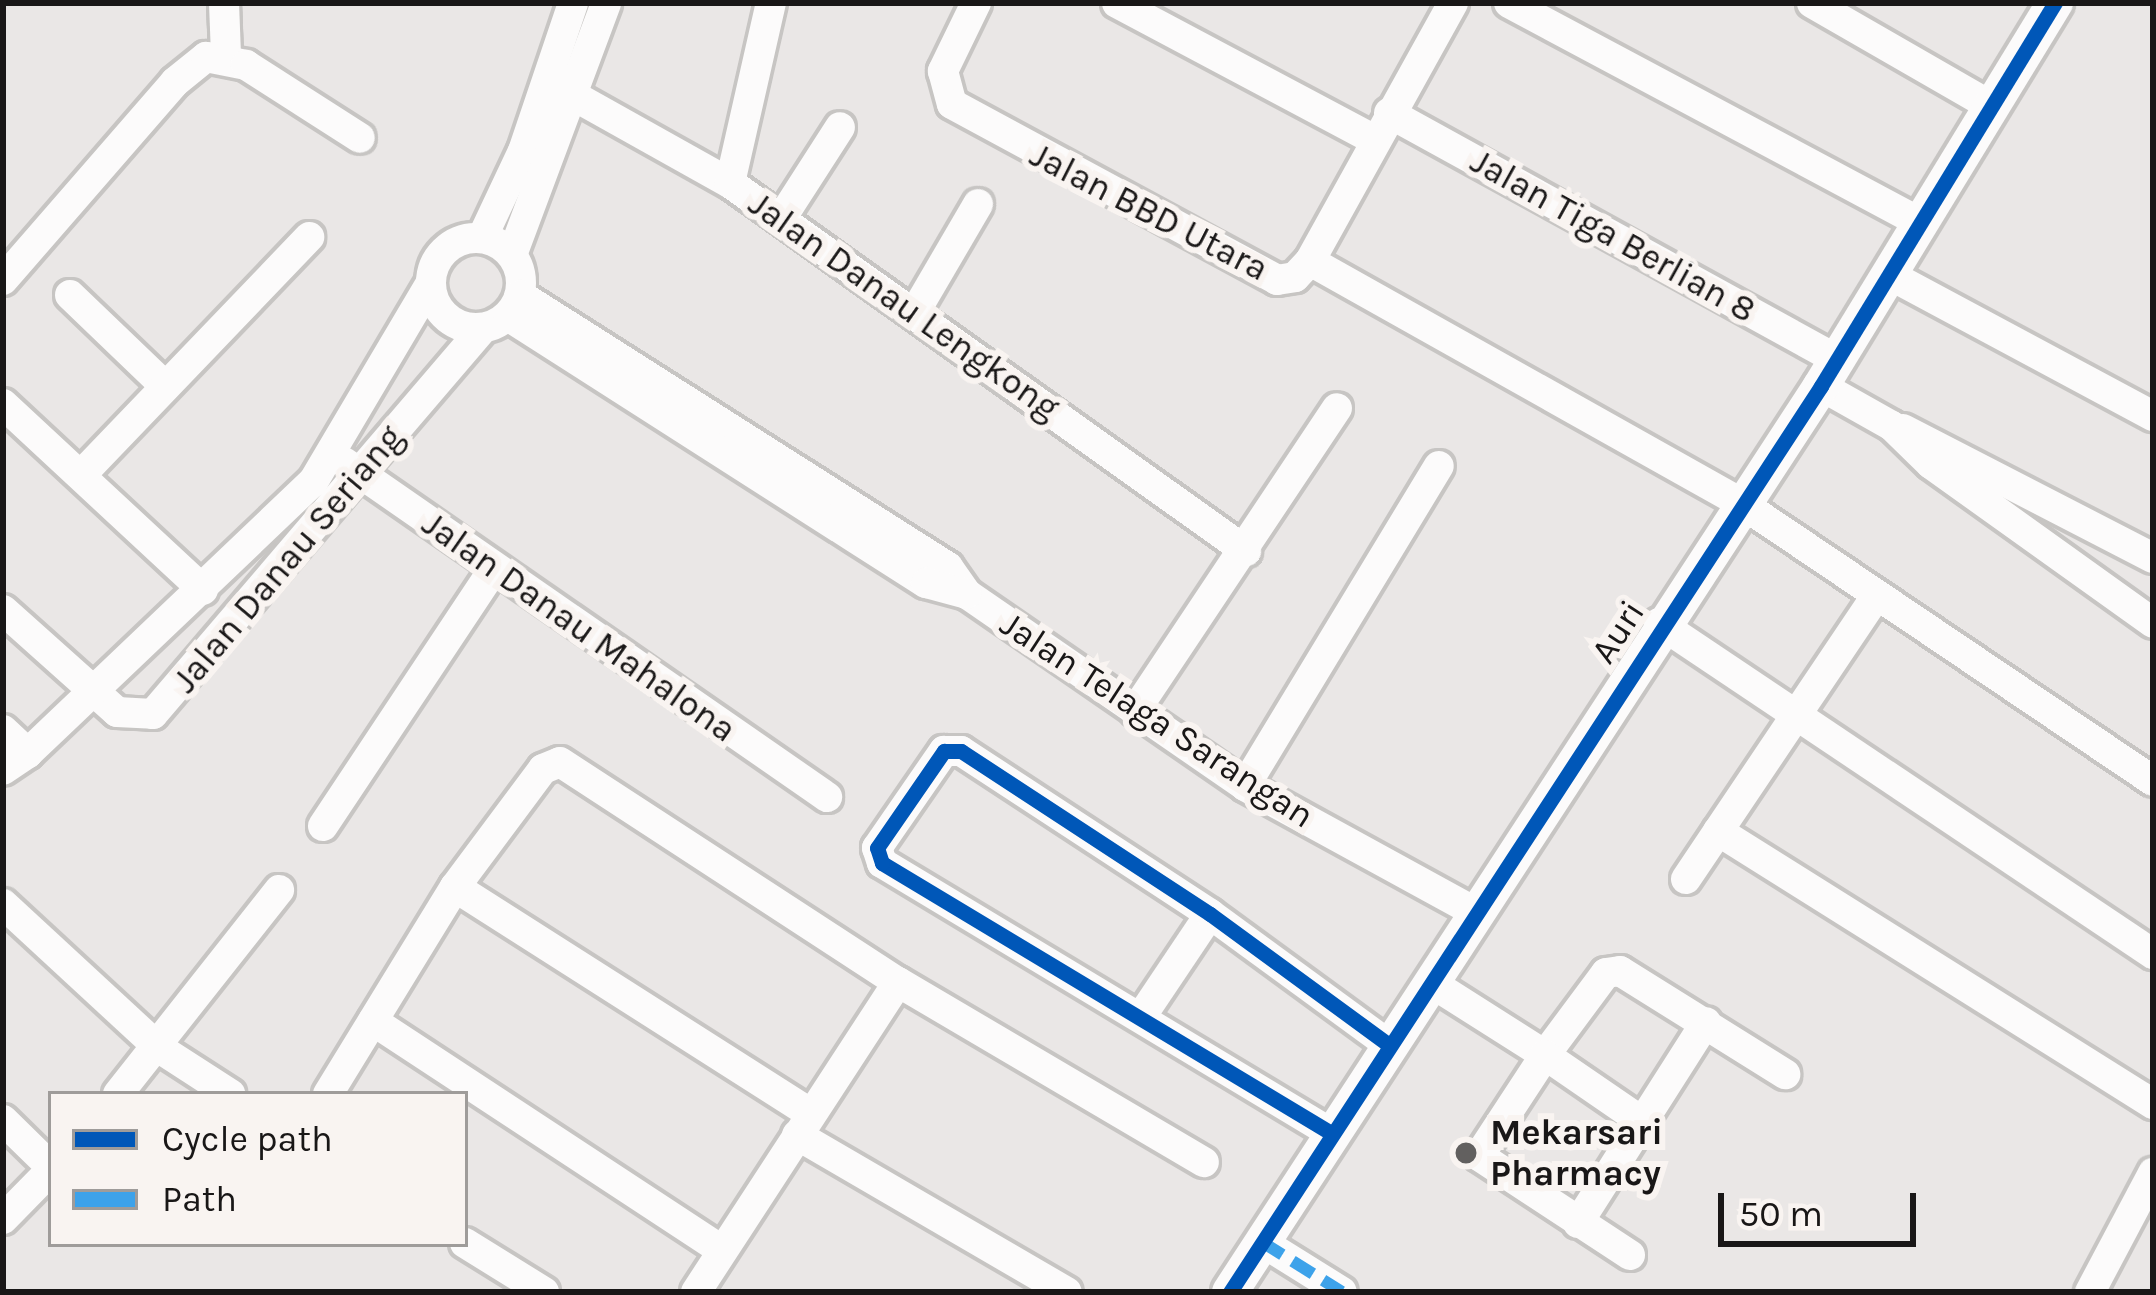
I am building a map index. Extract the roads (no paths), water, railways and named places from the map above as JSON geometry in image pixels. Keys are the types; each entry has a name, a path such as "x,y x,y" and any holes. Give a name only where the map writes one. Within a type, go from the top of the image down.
{"street":[{"path":"224,3 226,56"},
{"path":"512,255 482,238 450,245 430,284 447,318 504,313 512,255 563,88 573,3"},
{"path":"482,238 606,3"},
{"path":"730,184 771,3"},
{"name":"Jalan BBD Utara","path":"976,3 943,70 944,92 968,118 1264,277 1287,280 1310,262 1453,3"},
{"name":"Jalan Tiga Berlian 8","path":"1117,3 1383,127 1828,373 1892,426"},
{"path":"1509,3 1920,222"},
{"name":"Auri","path":"1231,1292 1659,623 1828,373 2055,3"},
{"path":"1829,7 1991,106"},
{"path":"3,280 175,82 206,57 226,56 360,138"},
{"name":"Jalan Danau Lengkong","path":"563,88 730,184 1246,551"},
{"path":"781,219 840,127"},
{"path":"915,312 978,204"},
{"path":"83,473 309,237"},
{"path":"1310,262 1741,503 2153,781"},
{"path":"1888,274 2153,416"},
{"name":"Jalan Danau Seriang","path":"430,284 333,454 95,692 130,717 163,707 504,313"},
{"path":"70,295 165,386"},
{"name":"Jalan Telaga Sarangan","path":"504,313 926,583 967,595 1245,786 1474,912"},
{"path":"3,404 83,473 202,590"},
{"path":"1135,711 1246,551 1337,408"},
{"path":"1892,426 2076,515 2153,558"},
{"path":"1892,426 2053,555 2151,616"},
{"name":"Jalan Danau Mahalona","path":"333,454 827,797"},
{"path":"1245,786 1438,466"},
{"path":"2053,555 2076,515"},
{"path":"323,826 494,569"},
{"path":"1686,879 1877,595"},
{"path":"3,610 95,692 16,761 3,730"},
{"path":"1659,623 1793,718 2153,955"},
{"path":"1331,1133 1143,1015 882,863 877,848 952,750 1210,914 1389,1045"},
{"path":"330,1091 455,887 543,770 560,762 898,982 1204,1162"},
{"path":"1718,831 2153,1104"},
{"path":"455,887 804,1124 1067,1292"},
{"path":"121,1091 279,890"},
{"path":"3,904 159,1048 225,1091"},
{"path":"1143,1015 1210,914"},
{"path":"1630,1255 1479,1156 1545,1055 1612,970 1706,1022 1785,1074"},
{"path":"696,1292 898,982"},
{"path":"1430,982 1640,1121"},
{"path":"373,1021 721,1250"},
{"path":"1578,1223 1706,1022"},
{"path":"3,1120 48,1165"},
{"path":"3,1219 48,1171"},
{"path":"2090,1292 2150,1183"},
{"path":"1262,1242 1342,1292"},
{"path":"468,1245 544,1292"}],"place":[{"name":"Mekarsari Pharmacy","path":"1466,1153"}]}
